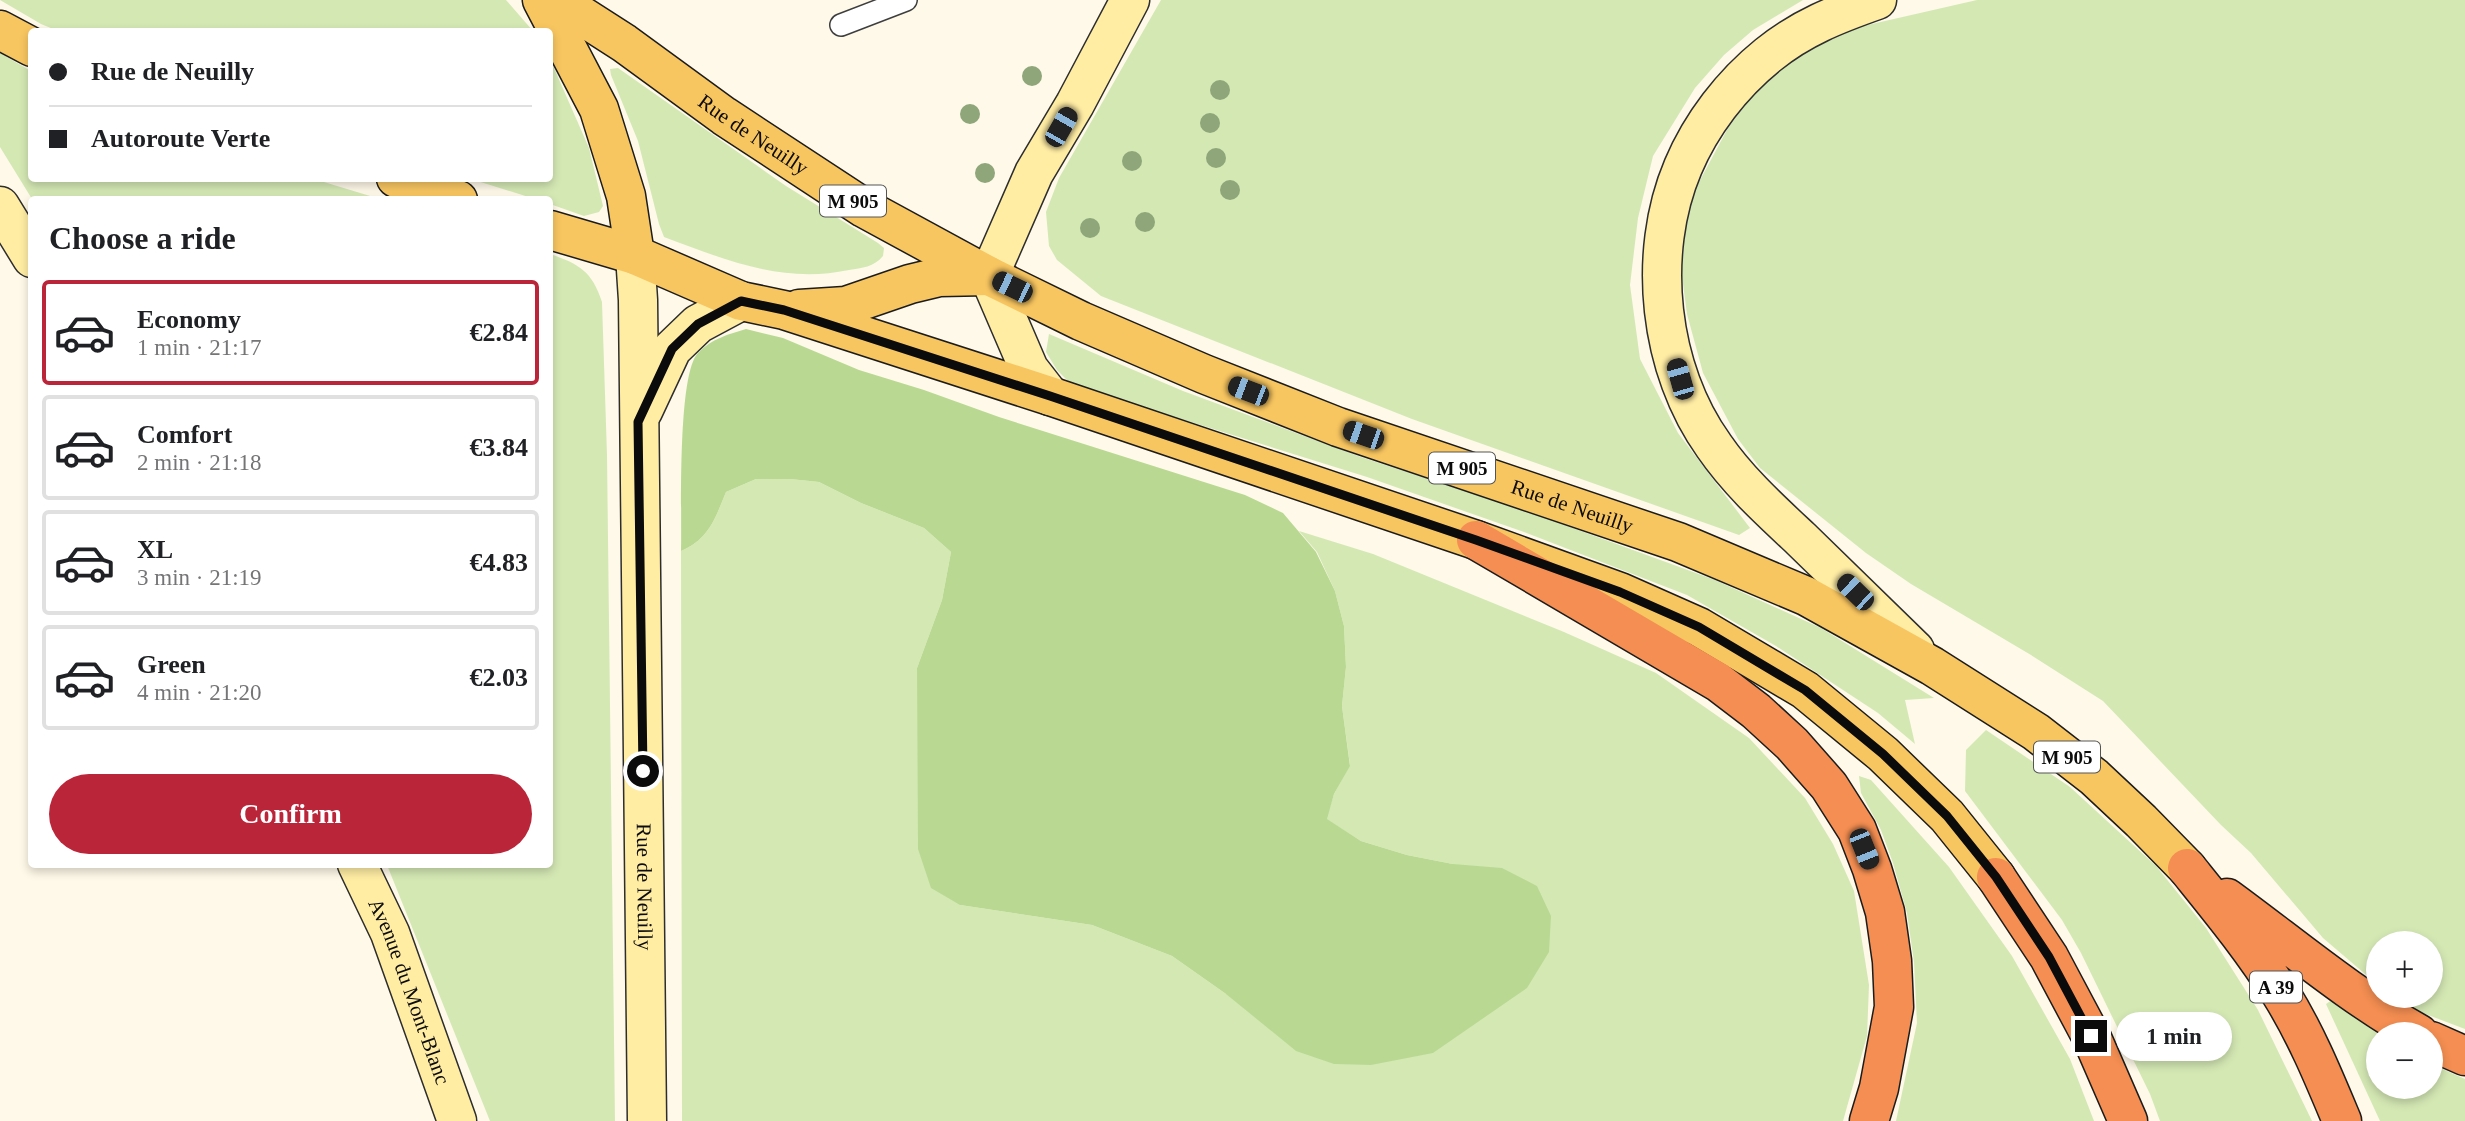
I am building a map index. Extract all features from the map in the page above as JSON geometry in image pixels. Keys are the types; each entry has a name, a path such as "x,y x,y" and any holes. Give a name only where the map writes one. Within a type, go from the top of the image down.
{"highway":[{"path":"1476,540 1718,682 1756,711 1792,744 1829,786 1857,830 1872,869 1885,912 1892,961 1894,1007 1879,1088 1869,1121"},
{"path":"2187,868 2356,995 2400,1022"},
{"name":"A 39","path":"2187,868 2238,930 2282,996 2319,1064 2342,1121"},
{"path":"1996,877 2049,957 2091,1036 2128,1121"},
{"path":"2443,1046 2465,1056"}],"main road":[{"name":"Rue de Neuilly","path":"542,0 599,110 626,195 635,255 638,300 646,1121"},
{"name":"Rue de Neuilly","path":"558,0 614,36 724,116 864,208 989,276 1081,321 1204,374 1314,417 1678,542 1806,596 1932,666 2036,732 2094,777 2187,868"},
{"path":"1050,396 1029,369 989,276 1034,173 1075,104 1130,0"},
{"path":"1877,0 1828,17 1793,37 1743,77 1716,110 1695,142 1671,202 1665,236 1663,301 1670,345 1680,379 1693,412 1713,446 1750,489 1932,666"},
{"path":"0,30 28,45"},
{"path":"407,182 447,196"},
{"path":"0,206 28,252"},
{"path":"553,231 635,255 741,301 784,310 1050,396 1476,540 1620,592 1699,627 1805,690 1883,754 1947,816 1996,877"},
{"path":"784,310 846,306 910,284 939,278 989,276"},
{"path":"638,422 672,349 698,324 741,301"},
{"name":"Avenue du Mont-Blanc","path":"359,868 390,933 457,1121"}],"lane":[{"path":"841,25 906,0"}],"green space":[{"path":"0,0 506,0 530,28 51,28"},
{"path":"1161,0 1803,0 1753,30 1724,55 1695,88 1653,156 1638,218 1630,285 1640,359 1678,433 1750,528 1739,535 1412,419 1101,296 1057,260 1049,246 1046,212 1059,178"},
{"path":"1977,0 2465,0 2465,1029 2412,1008 2443,1008 2443,931 2366,931 2366,975 2323,938 2251,853 2103,701 1911,584 1866,553 1760,468 1738,439 1703,373 1687,314 1680,261 1691,197 1728,128 1757,89 1794,57 1850,29"},
{"path":"0,53 28,69 28,182 324,182 370,196 30,196 0,147"},
{"path":"553,66 589,148 603,206 599,212 584,216 553,205 553,196 525,196 481,182 553,182"},
{"path":"618,68 786,186 878,243 884,248 883,256 876,263 863,268 824,274 777,272 732,261 664,237 638,141 611,75 610,69"},
{"path":"553,255 583,270 594,283 602,302 607,455 615,1121 490,1121 388,868 553,868"},
{"path":"746,329 783,338 859,370 999,417 1245,495 1283,513 1316,552 1335,591 1344,626 1346,667 1342,706 1350,766 1334,794 1327,819 1361,841 1407,855 1453,864 1502,868 1537,886 1551,916 1549,952 1527,988 1433,1053 1371,1065 1334,1064 1296,1051 1226,994 1172,956 1092,925 960,905 931,888 918,849 917,668 942,600 951,552 924,528 861,503 819,482 790,479 756,479 726,492 705,534 681,551 684,416 691,366 698,353 709,344"},
{"path":"1049,334 1183,391 1361,457 1529,512 1715,580 1821,628 1934,698 1905,700 1915,744 1878,713 1776,646 1687,595 1524,532 1367,477 1072,385 1057,370 1046,352"},
{"path":"756,479 819,482 861,503 924,528 951,552 942,600 917,668 960,905 1092,925 1172,956 1226,994 1453,864 1407,855 1361,841 1326,819 1334,794 1350,765 1342,706 1346,667 1344,626 1335,591 1317,552 1299,531 1373,554 1564,632 1656,673 1749,738 1805,798 1833,844 1854,891 1869,985 1867,1036 1843,1121 682,1121 681,551 705,534 726,492"},
{"path":"1986,730 2070,787 2156,866 2206,928 2258,1010 2312,1121 2160,1121 2150,1094 2062,920 1965,791 1966,750"},
{"path":"1859,776 1871,780 1949,867 2012,956 2070,1059 2094,1121 1896,1121 1917,1023 1914,962 1907,913 1893,863 1881,830 1861,793"},
{"path":"2338,996 2369,1022 2366,1022 2366,1091 2326,1004"},
{"path":"2443,1069 2465,1079 2465,1121 2380,1121 2370,1099 2443,1099"}],"route":[{"path":"643,771 638,422 672,349 698,324 741,301 784,310 1304,480 1620,592 1699,627 1805,690 1883,754 1947,816 1996,877 2049,957 2091,1036"}]}
